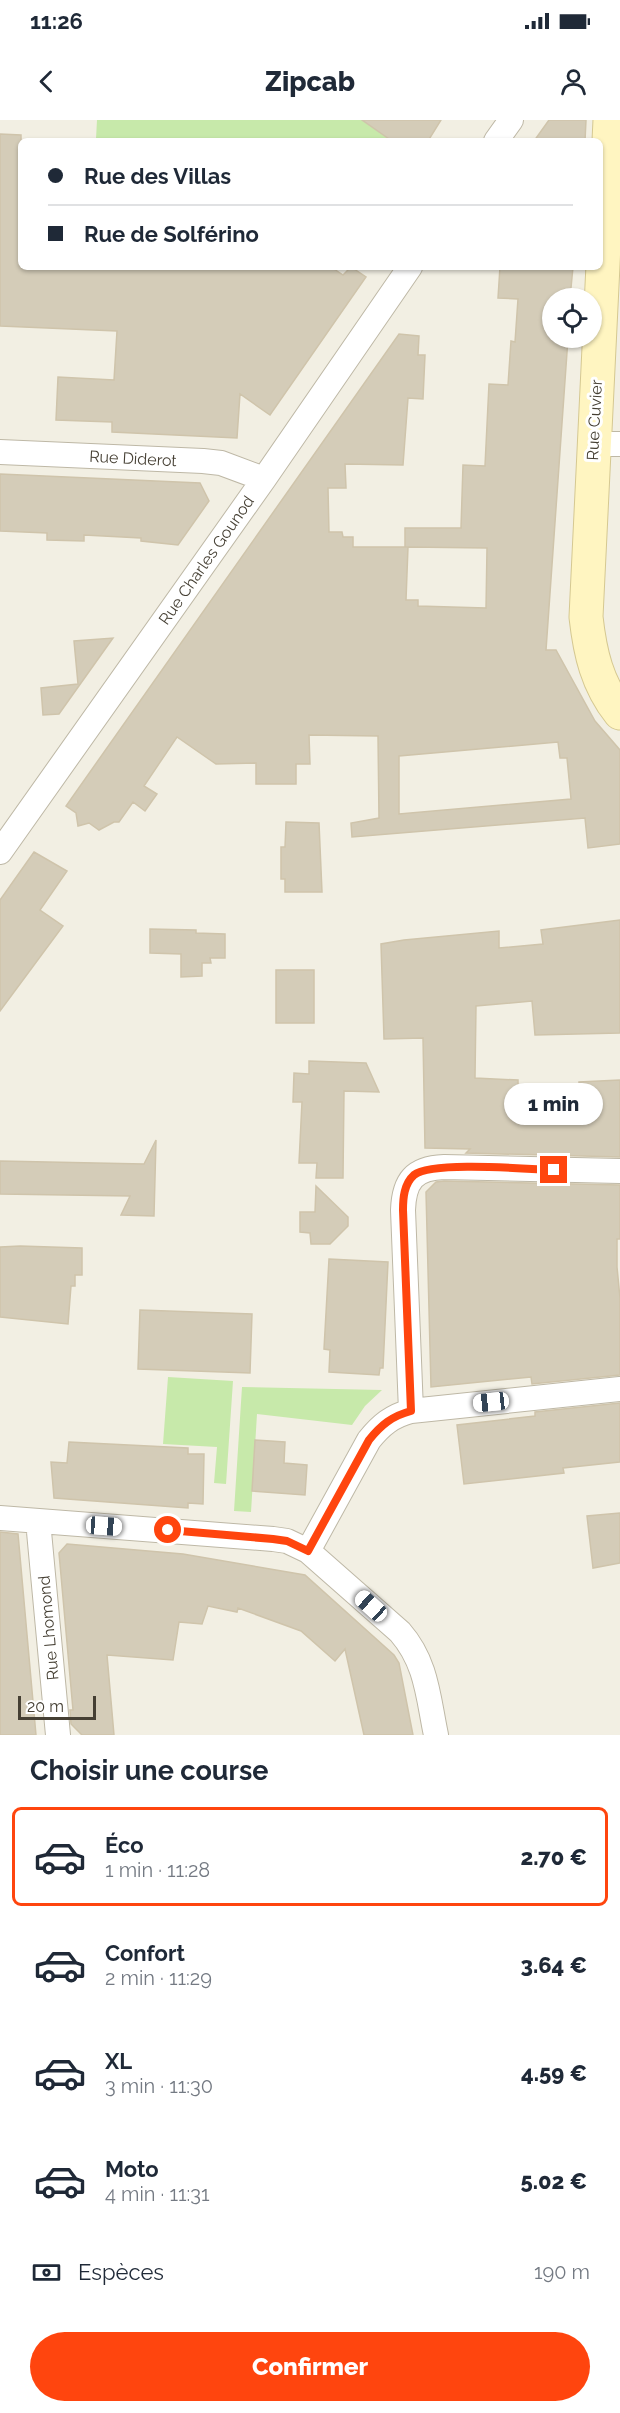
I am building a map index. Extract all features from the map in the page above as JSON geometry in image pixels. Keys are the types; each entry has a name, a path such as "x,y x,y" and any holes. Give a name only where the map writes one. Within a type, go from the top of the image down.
{"street":[{"path":"498,138 511,120"},
{"name":"Rue Cuvier","path":"610,120 606,444 586,617 592,658 598,678 620,712"},
{"name":"Rue Charles Gounod","path":"0,852 264,479 408,270"},
{"name":"Rue Diderot","path":"0,452 203,461 221,463 264,479"},
{"path":"411,1411 403,1210 404,1196 414,1175 424,1170 444,1167 620,1171"},
{"path":"308,1551 369,1440 390,1419 411,1411 620,1389"},
{"path":"0,1518 273,1539 287,1541 308,1551 411,1644 421,1664 436,1735"},
{"name":"Rue Lhomond","path":"38,1521 58,1735"}],"green space":[{"path":"97,120 362,120 388,138 96,138"},
{"path":"168,1377 233,1381 226,1484 214,1483 217,1447 163,1444"},
{"path":"242,1387 382,1390 365,1406 352,1425 257,1414 251,1512 234,1511"}],"building":[{"path":"362,120 441,120 430,138 388,138"},
{"path":"549,120 586,120 585,138 536,138"},
{"path":"0,134 21,135 21,138 18,138 18,270 336,270 343,275 348,270 356,270 366,277 270,415 240,394 237,438 112,432 112,422 56,420 58,377 114,380 117,331 0,326"},
{"path":"500,270 573,270 571,288 542,288 542,348 567,348 546,650 556,650 595,721 620,750 620,844 588,848 585,818 352,837 351,823 379,818 378,736 309,735 310,764 296,764 296,784 256,784 256,763 216,764 177,737 144,786 157,794 145,811 133,802 119,822 114,822 99,830 89,823 78,826 76,813 66,806 399,334 419,336 418,355 425,355 423,399 408,398 403,465 345,464 346,488 328,488 329,532 342,532 343,537 353,537 353,547 405,547 405,528 461,528 463,465 485,466 489,384 508,385 511,341 515,342 518,299 498,298","holes":["408,547 487,548 486,608 418,606 418,600 406,600","558,742 560,758 567,758 571,799 399,814 399,756"]},
{"path":"0,474 200,483 209,501 178,545 141,541 141,538 84,535 84,541 47,540 47,533 0,531"},
{"path":"113,638 59,714 43,715 41,688 78,684 74,641"},
{"path":"286,822 319,823 322,892 285,892 285,879 281,879 281,847 285,847"},
{"path":"34,852 67,871 40,910 63,926 0,1011 0,900"},
{"path":"620,920 620,1033 535,1035 532,1001 476,1006 475,1078 518,1080 518,1086 528,1086 528,1090 579,1089 579,1082 620,1080 620,1157 466,1153 470,1149 425,1148 423,1038 384,1039 381,944 499,931 499,948 543,944 541,930"},
{"path":"150,929 196,930 196,933 225,934 225,958 210,958 211,963 202,963 202,976 181,977 181,954 150,953"},
{"path":"276,970 314,970 314,1023 276,1023"},
{"path":"309,1061 366,1063 379,1092 344,1091 343,1178 316,1178 317,1163 299,1163 302,1102 293,1102 294,1073 309,1074"},
{"path":"156,1140 154,1216 121,1215 130,1196 0,1194 0,1161 144,1164"},
{"path":"436,1182 620,1185 620,1239 617,1239 617,1267 620,1298 620,1375 532,1384 531,1377 431,1387 426,1192"},
{"path":"316,1186 348,1217 348,1226 330,1244 311,1244 310,1233 300,1232 300,1212 315,1212"},
{"path":"0,1247 82,1248 82,1275 75,1275 75,1286 71,1286 68,1324 0,1317"},
{"path":"329,1259 388,1262 383,1368 380,1368 379,1375 329,1372 330,1350 324,1349"},
{"path":"140,1310 252,1314 250,1373 138,1369"},
{"path":"620,1403 620,1462 563,1468 564,1473 464,1484 457,1425 535,1416 535,1412"},
{"path":"255,1440 285,1442 284,1463 307,1465 305,1495 252,1491"},
{"path":"69,1442 188,1448 188,1454 204,1454 203,1504 188,1503 188,1508 54,1498 51,1462 67,1463"},
{"path":"620,1513 620,1563 593,1568 587,1516"},
{"path":"0,1532 18,1534 36,1735 0,1735"},
{"path":"67,1544 183,1554 305,1575 394,1655 399,1663 413,1735 364,1735 345,1649 335,1661 301,1631 238,1608 237,1612 208,1606 202,1624 179,1622 173,1660 107,1655 114,1735 82,1735 71,1724 70,1710 73,1710 59,1553"}],"route":[{"path":"168,1530 287,1541 308,1551 369,1440 390,1419 411,1411 403,1210 408,1184 414,1175 424,1170 444,1167 554,1170"}]}
